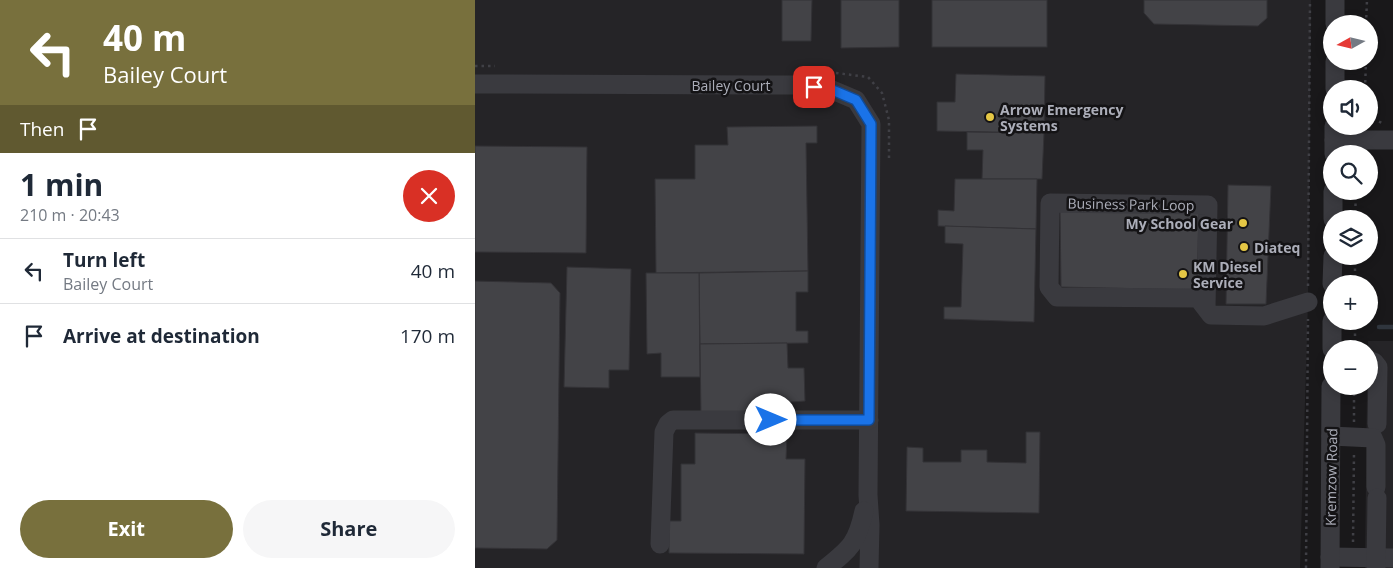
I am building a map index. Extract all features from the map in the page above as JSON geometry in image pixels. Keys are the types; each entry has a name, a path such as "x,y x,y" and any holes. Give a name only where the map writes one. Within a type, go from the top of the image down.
{"street":[{"path":"1335,0 1335,15"},
{"name":"Bailey Court","path":"475,84 797,86 830,89 856,100 871,124 868,495 871,525 869,568"},
{"path":"1334,140 1389,132"},
{"name":"Business Park Loop","path":"1206,308 1208,206 1050,203 1049,287 1057,297 1198,298 1211,315 1264,316 1308,302"},
{"name":"Kremzow Road","path":"1330,563 1331,395"},
{"path":"1377,424 1378,395"},
{"path":"660,544 664,432 668,424 673,420 869,420"},
{"path":"1330,563 1353,557 1382,561 1375,440 1370,437 1331,436"},
{"name":"Bailey Court","path":"826,568 849,549 860,530 868,495"}],"path":[{"path":"1306,568 1310,0"},
{"path":"1367,0 1367,15"},
{"path":"475,66 504,66"},
{"path":"827,73 846,73 868,77 882,93 889,120 889,159"},
{"path":"1378,122 1389,132"},
{"path":"1353,557 1354,395"}],"shaded area":[{"path":"475,0 1311,0 1308,302 1300,568 475,568"},
{"path":"1378,341 1393,341 1393,568 1365,568 1367,395 1378,395"}],"building":[{"path":"782,0 812,0 811,41 782,41"},
{"path":"841,0 899,0 899,47 841,48"},
{"path":"932,0 1047,0 1047,47 932,47"},
{"path":"1144,0 1267,0 1267,18 1258,26 1154,24 1144,13"},
{"name":"Arrow Emergency Systems","path":"956,74 1045,76 1044,133 937,131 937,102 955,102"},
{"path":"817,126 817,143 806,143 808,271 656,273 655,179 695,179 695,145 728,145 727,127"},
{"path":"967,132 1044,133 1042,179 982,179 983,150 967,150"},
{"path":"475,146 587,147 586,253 475,252"},
{"path":"955,179 1037,179 1036,229 938,226 938,210 954,211"},
{"path":"1228,185 1271,186 1266,304 1226,304"},
{"path":"1060,209 1199,212 1197,290 1061,287"},
{"path":"945,226 1036,229 1034,322 944,319 944,307 961,307 963,244 945,243"},
{"path":"567,267 631,269 629,370 609,370 609,388 564,387"},
{"path":"808,271 808,292 796,292 796,331 808,331 808,343 700,344 699,273"},
{"path":"646,273 699,273 700,377 661,377 661,353 647,354"},
{"path":"475,281 551,283 560,293 557,540 547,549 475,548"},
{"path":"787,343 788,368 804,368 805,401 791,402 791,415 701,416 700,344"},
{"path":"1026,432 1040,432 1039,513 906,511 907,447 923,448 923,462 961,462 961,450 987,450 987,462 1026,463"},
{"path":"695,433 787,434 786,459 805,459 804,554 669,553 669,521 681,521 681,464 695,464"}],"waterway":[{"path":"1379,327 1393,327"}],"place":[{"name":"Arrow Emergency Systems","path":"990,117"},
{"name":"My School Gear","path":"1243,223"},
{"name":"Diateq","path":"1244,247"},
{"name":"KM Diesel Service","path":"1183,274"}],"route":[{"path":"771,420 869,420 871,124 856,100 830,89 814,87"}]}
